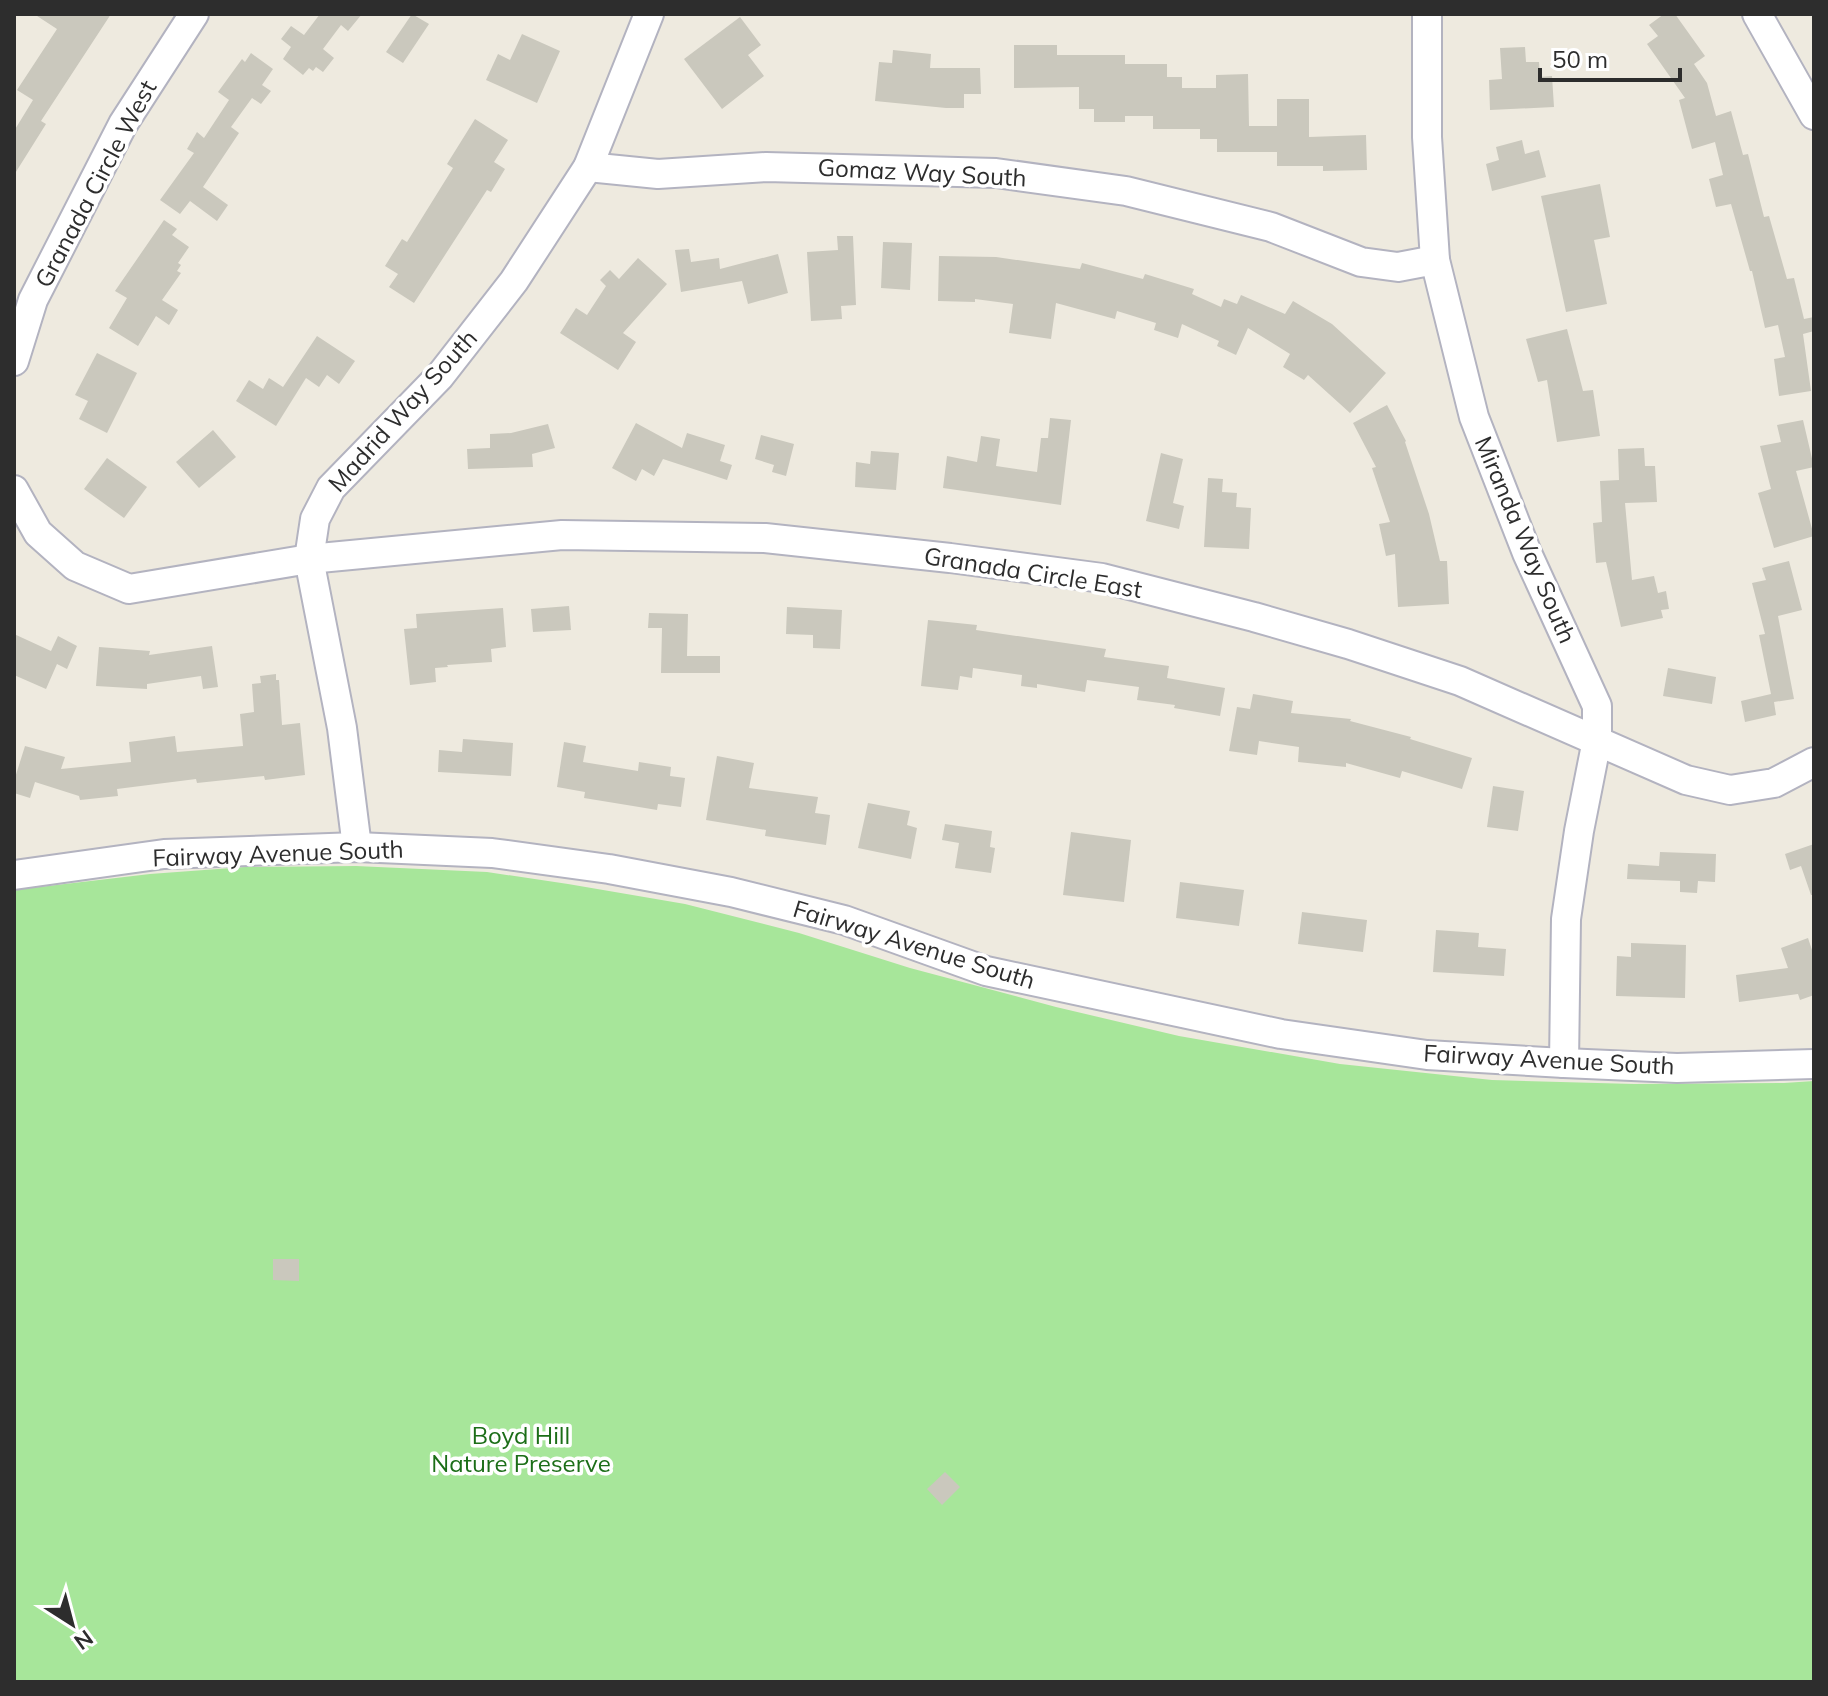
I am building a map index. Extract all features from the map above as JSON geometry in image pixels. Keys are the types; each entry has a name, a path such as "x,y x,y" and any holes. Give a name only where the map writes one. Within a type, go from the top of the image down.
{"street":[{"name":"Granada Circle West","path":"14,361 33,300 123,124 194,14"},
{"name":"Madrid Way South","path":"357,847 342,728 309,559 315,519 331,488 440,376 514,281 588,167 649,14"},
{"name":"Miranda Way South","path":"1427,14 1427,137 1435,260 1474,417 1527,553 1597,706 1597,740 1566,919 1564,1063"},
{"path":"1757,14 1814,115"},
{"name":"Gomaz Way South","path":"588,167 658,174 766,167 996,173 1126,191 1271,227 1361,262 1398,267 1435,260"},
{"path":"14,490 38,533 75,566 129,589 309,559"},
{"name":"Granada Circle East","path":"309,559 562,535 765,538 1102,578 1348,644 1460,681 1686,780 1730,790 1774,783 1814,762"},
{"name":"Fairway Avenue South","path":"14,875 164,854 357,847 492,853 609,869 731,892 844,920 986,971 1281,1034 1427,1055 1564,1063 1677,1068 1814,1064"}],"green space":[{"name":"Boyd Hill Nature Preserve","path":"356,866 487,872 685,904 799,933 910,968 1056,1007 1179,1036 1340,1064 1492,1080 1634,1084 1814,1081 1814,1682 14,1682 14,890 150,874 245,867"}],"building":[{"path":"34,14 111,14 41,121 46,124 14,175 14,131 33,100 17,90 57,29"},
{"path":"320,14 362,14 348,31 341,25 323,49 334,58 323,72 316,67 313,71 309,68 303,75 283,59 291,47 281,39 291,26 304,35"},
{"path":"412,14 429,24 403,63 386,52"},
{"path":"1664,14 1675,14 1705,56 1694,64 1707,83 1716,116 1731,111 1743,155 1748,154 1764,217 1769,216 1787,279 1794,278 1804,319 1814,317 1814,331 1803,334 1811,391 1779,396 1774,359 1785,357 1778,325 1765,328 1752,271 1731,204 1716,207 1709,179 1723,175 1715,142 1692,149 1679,100 1685,98 1647,44 1658,36 1649,25"},
{"path":"740,17 761,45 748,55 764,76 722,109 684,59"},
{"path":"522,34 560,51 537,103 486,80 498,54 510,60"},
{"path":"1014,45 1057,45 1057,55 1125,55 1125,64 1167,64 1167,77 1182,77 1182,88 1216,88 1216,75 1248,74 1249,126 1277,126 1277,99 1309,99 1309,137 1366,135 1367,170 1323,171 1323,166 1277,166 1277,152 1217,152 1217,139 1200,139 1200,129 1153,129 1153,116 1125,116 1125,122 1094,122 1094,109 1079,109 1079,87 1014,88"},
{"path":"1525,47 1526,62 1539,62 1540,77 1552,76 1554,107 1490,110 1489,80 1502,79 1500,48"},
{"path":"893,50 931,54 930,68 980,68 981,94 964,94 964,108 875,101 879,62 892,63"},
{"path":"251,53 273,69 262,85 271,91 261,104 252,98 231,127 239,133 203,187 228,205 217,221 190,201 180,214 160,200 194,153 187,149 197,132 204,138 229,100 218,92 242,59 245,62"},
{"path":"475,119 508,140 494,162 505,169 491,192 487,190 414,303 389,287 398,274 385,266 402,239 407,242 453,168 447,164"},
{"path":"1522,140 1525,154 1539,150 1546,177 1492,191 1486,164 1499,160 1496,147"},
{"path":"1600,184 1610,237 1594,240 1607,304 1566,312 1541,196"},
{"path":"164,220 177,229 172,235 189,247 178,263 181,265 177,271 181,273 162,300 178,310 169,325 156,316 138,346 109,328 127,298 115,291"},
{"path":"837,236 853,236 856,305 841,306 842,319 811,321 807,252 838,250"},
{"path":"883,242 912,243 910,290 881,288"},
{"path":"689,249 691,262 719,258 720,269 778,254 788,293 748,304 742,281 681,292 675,250"},
{"path":"939,256 996,257 1080,269 1082,263 1143,279 1145,274 1194,289 1192,294 1221,307 1224,299 1237,304 1241,295 1285,314 1293,301 1332,324 1386,373 1350,413 1308,375 1304,380 1283,367 1290,354 1248,328 1236,355 1217,346 1219,341 1182,324 1178,338 1154,330 1156,323 1117,311 1115,319 1056,303 1051,339 1009,333 1013,304 975,299 975,302 938,301"},
{"path":"638,258 667,284 623,333 636,342 618,370 560,333 576,308 587,315 606,286 600,280 610,270 619,279"},
{"path":"1567,329 1583,391 1593,390 1600,436 1557,442 1547,380 1538,382 1526,339"},
{"path":"317,336 355,361 339,384 327,375 319,387 306,378 276,426 236,401 249,380 263,389 269,378 283,387"},
{"path":"97,353 137,373 107,433 79,419 88,401 75,395"},
{"path":"1387,405 1406,441 1440,561 1447,561 1449,604 1398,607 1395,554 1386,556 1379,524 1390,522 1372,468 1376,467 1353,423"},
{"path":"1050,418 1071,420 1061,505 943,488 947,456 977,462 981,436 1000,439 996,466 1037,472 1041,438 1048,438"},
{"path":"1803,420 1814,467 1796,471 1814,536 1774,548 1758,493 1771,489 1760,446 1781,442 1777,425"},
{"path":"636,423 682,448 687,433 725,445 720,461 732,465 727,480 663,459 654,476 642,469 636,481 612,468"},
{"path":"548,424 555,448 532,454 533,467 468,469 467,449 490,448 490,434 511,433"},
{"path":"213,430 236,457 199,488 176,462"},
{"path":"761,435 794,444 786,476 772,472 774,465 755,459"},
{"path":"1644,448 1645,466 1655,466 1657,502 1625,503 1632,580 1654,576 1658,593 1666,591 1669,609 1661,610 1663,618 1621,627 1606,562 1596,563 1593,523 1602,522 1600,481 1619,480 1618,449"},
{"path":"871,451 899,453 896,490 855,487 856,462 870,464"},
{"path":"1161,453 1183,459 1173,503 1184,506 1179,529 1146,521"},
{"path":"107,458 147,487 124,518 84,489"},
{"path":"1208,478 1223,479 1222,492 1237,493 1236,507 1251,508 1249,549 1204,547"},
{"path":"1789,561 1802,610 1778,616 1794,699 1774,702 1776,715 1745,722 1741,701 1771,694 1759,635 1765,634 1752,583 1766,580 1762,568"},
{"path":"569,606 571,630 533,632 531,609"},
{"path":"787,607 842,610 840,649 813,648 813,635 786,634"},
{"path":"503,608 506,647 491,649 492,662 435,668 436,682 410,685 404,629 417,628 416,614"},
{"path":"649,613 688,614 687,656 720,656 720,673 661,673 662,628 648,628"},
{"path":"928,620 977,625 976,630 1106,649 1104,657 1169,666 1167,678 1225,688 1220,716 1137,700 1139,687 1087,680 1085,692 1037,684 1037,688 1021,686 1022,675 973,668 972,678 960,676 958,690 921,686"},
{"path":"14,634 51,651 58,636 77,646 67,669 57,664 46,689 14,675"},
{"path":"212,646 218,687 203,689 201,676 147,684 147,689 96,686 99,647 150,651 149,655"},
{"path":"1668,668 1716,677 1712,704 1663,696"},
{"path":"276,674 282,725 300,723 305,775 197,783 196,779 117,789 118,796 80,800 79,796 35,782 30,798 14,793 14,781 25,746 65,757 61,769 131,762 129,742 175,736 177,752 243,746 240,714 254,712 252,684 261,683 260,676"},
{"path":"1253,694 1293,701 1291,713 1351,719 1472,758 1462,789 1402,771 1400,778 1346,763 1346,767 1298,762 1299,747 1259,741 1257,755 1229,751 1237,707 1250,709"},
{"path":"463,739 513,743 511,776 438,772 439,750 462,752"},
{"path":"564,742 586,746 583,762 638,771 639,762 671,767 670,776 685,778 681,807 658,804 657,810 584,798 585,792 557,787"},
{"path":"717,756 754,763 749,788 818,797 815,813 830,815 826,845 765,836 766,830 706,820"},
{"path":"1493,786 1524,791 1518,831 1487,827"},
{"path":"868,803 910,811 907,825 917,828 911,859 858,848"},
{"path":"945,824 992,831 990,847 995,848 991,873 955,868 959,843 942,840"},
{"path":"1071,832 1131,840 1124,902 1063,895"},
{"path":"1814,844 1814,895 1811,895 1801,866 1790,870 1785,854"},
{"path":"1660,852 1716,854 1715,882 1698,881 1697,893 1680,892 1680,881 1627,879 1628,864 1659,866"},
{"path":"1180,882 1244,890 1239,926 1176,918"},
{"path":"1302,912 1367,920 1363,952 1298,944"},
{"path":"1436,930 1479,933 1478,947 1506,949 1504,976 1433,972"},
{"path":"1808,938 1814,956 1814,995 1800,1000 1798,994 1739,1002 1736,975 1788,968 1781,948"},
{"path":"1631,943 1686,945 1685,998 1616,996 1617,956 1631,957"},
{"path":"273,1259 299,1259 299,1281 273,1280"},
{"path":"945,1472 960,1487 942,1505 927,1489"}]}
